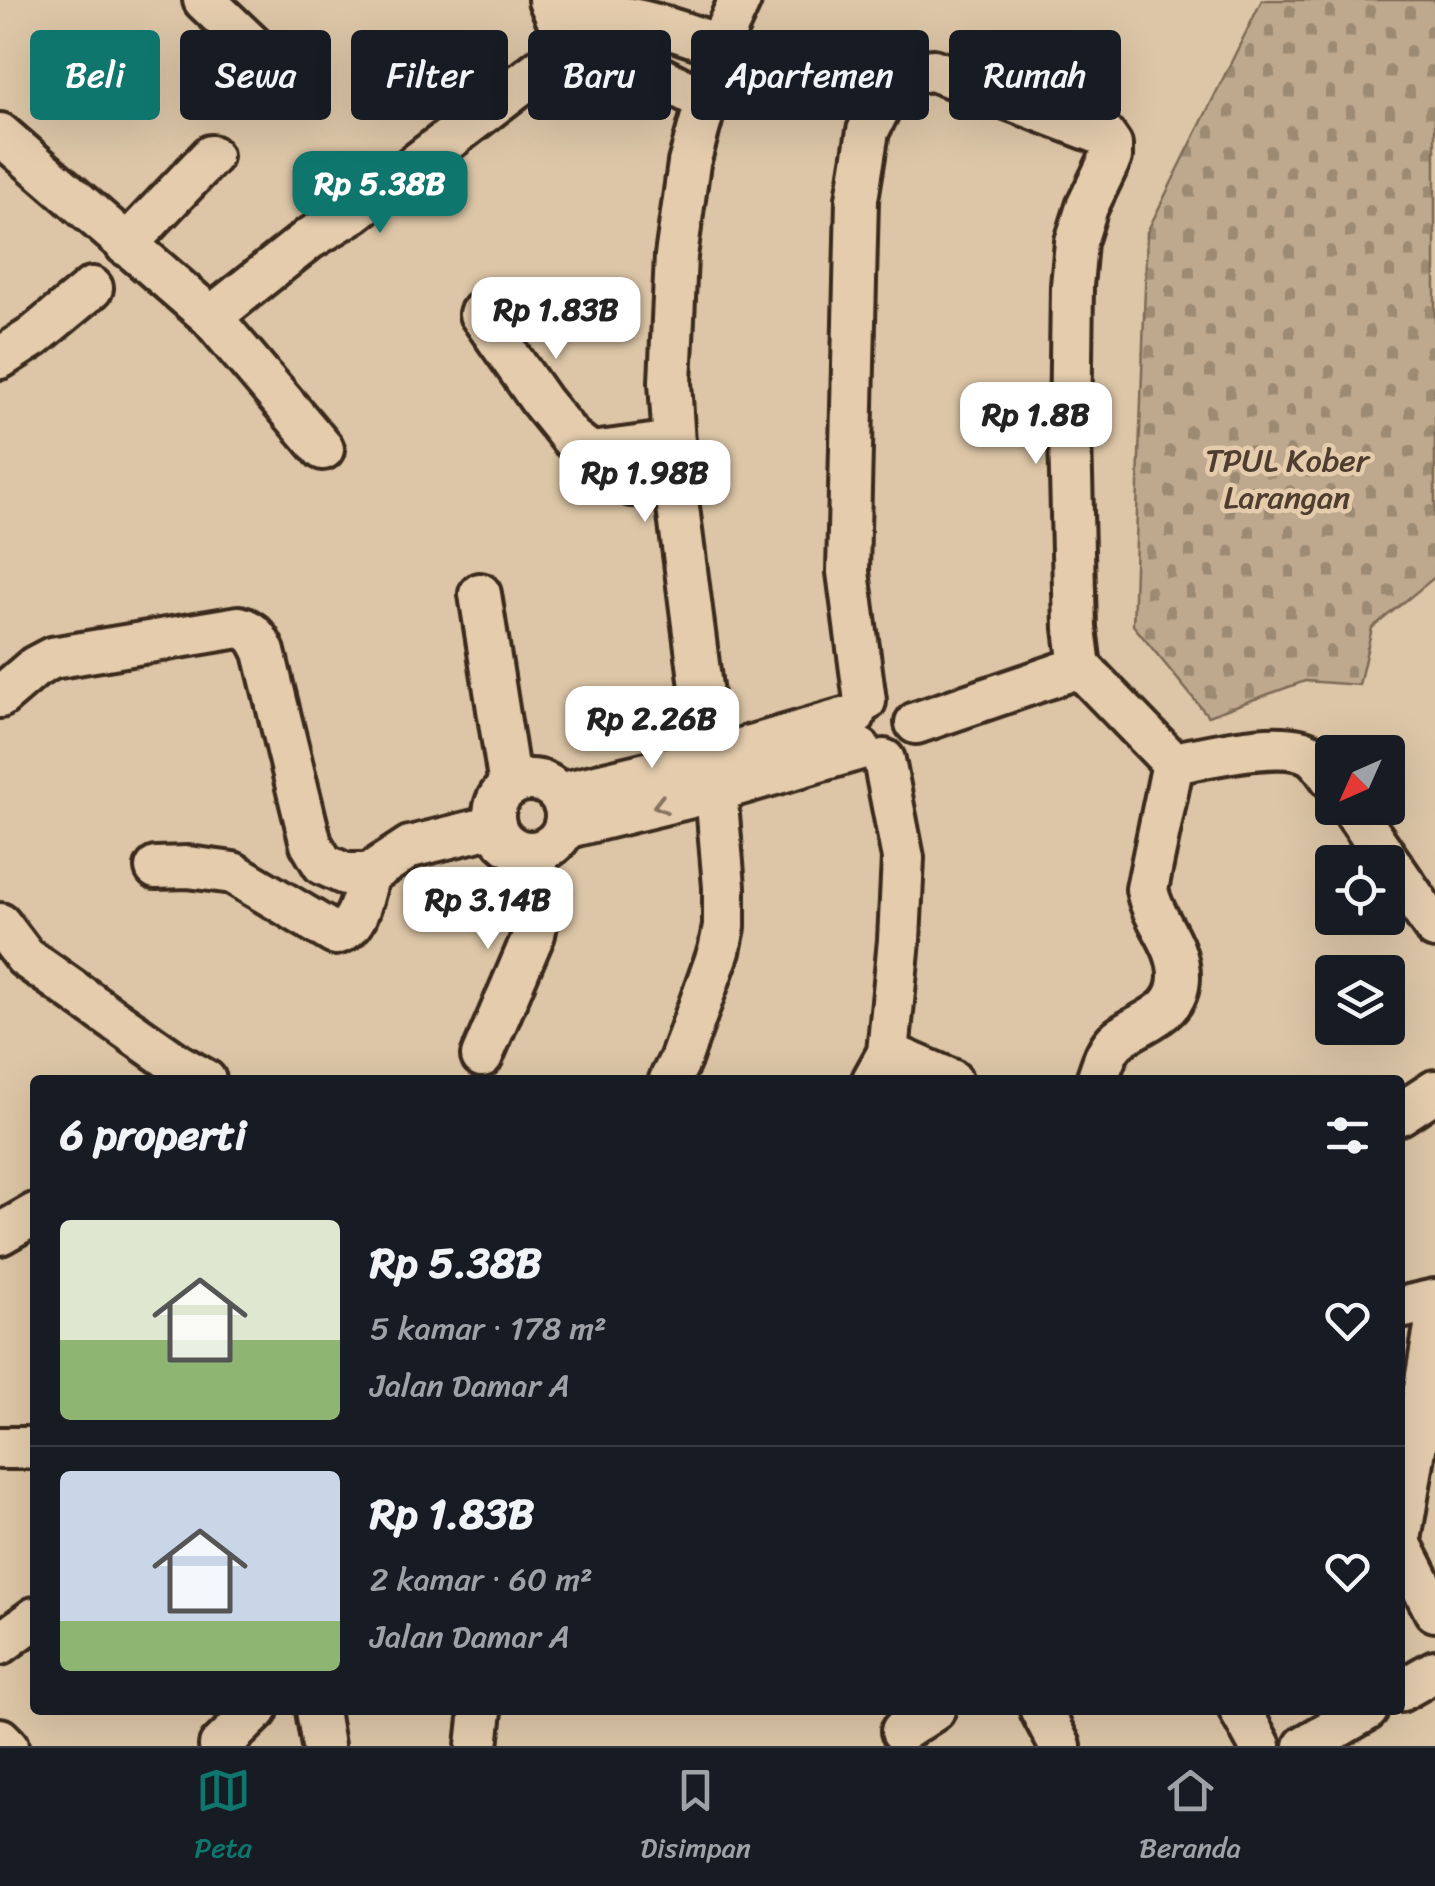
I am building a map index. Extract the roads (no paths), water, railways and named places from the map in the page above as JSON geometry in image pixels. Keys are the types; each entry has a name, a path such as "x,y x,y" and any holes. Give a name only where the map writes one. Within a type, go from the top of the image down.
{"street":[{"path":"204,0 236,30"},
{"path":"726,30 740,0"},
{"path":"571,10 691,63"},
{"path":"571,10 641,20 691,56"},
{"path":"211,317 309,239 354,212 552,60 562,43 571,10"},
{"path":"925,1075 880,1066 899,940 903,858 866,731 848,572 857,199 868,131 880,106 909,73 933,70 950,76 1104,135 1111,145 1110,157 1076,242 1072,286 1070,437 1075,628 1080,668 1173,762"},
{"path":"672,1075 724,928 713,774 677,482 670,382 676,256 689,163 701,120"},
{"path":"0,134 211,317 323,449"},
{"path":"126,245 212,156"},
{"path":"0,358 33,337 92,288"},
{"path":"480,314 570,438 632,485 677,482"},
{"path":"592,453 674,442"},
{"path":"480,594 510,786"},
{"path":"0,697 52,658 247,629 256,635 264,652 311,844 323,864 345,874 369,874 410,847 496,826"},
{"path":"916,723 1080,668"},
{"path":"875,696 897,697 914,712 916,734 912,745 895,758 866,731 875,696"},
{"path":"482,1056 534,934 552,825 545,783 527,780 510,786 494,810 496,826 500,837 521,852 552,825 866,731"},
{"path":"1173,762 1276,747 1294,747 1315,756"},
{"path":"1099,1075 1116,1040 1170,1005 1180,979 1176,954 1147,889 1173,762"},
{"path":"1364,825 1435,928"},
{"path":"156,868 188,866 233,873 335,934 354,922 369,874"},
{"path":"0,924 24,957 190,1072"},
{"path":"1405,1111 1435,1091"},
{"path":"0,1234 30,1217"},
{"path":"1405,1307 1435,1300"},
{"path":"1405,1510 1435,1327"},
{"path":"0,1448 30,1448"},
{"path":"1405,1551 1435,1611"},
{"path":"0,1644 30,1622"},
{"path":"1405,1688 1435,1670"},
{"path":"318,1715 323,1746"},
{"path":"477,1746 480,1715"},
{"path":"1044,1715 1060,1746"},
{"path":"1243,1715 1260,1746"},
{"path":"1305,1746 1358,1715"},
{"path":"0,1739 7,1746"}],"park label":[{"name":"TPUL Kober Larangan","path":"1287,478"}]}
